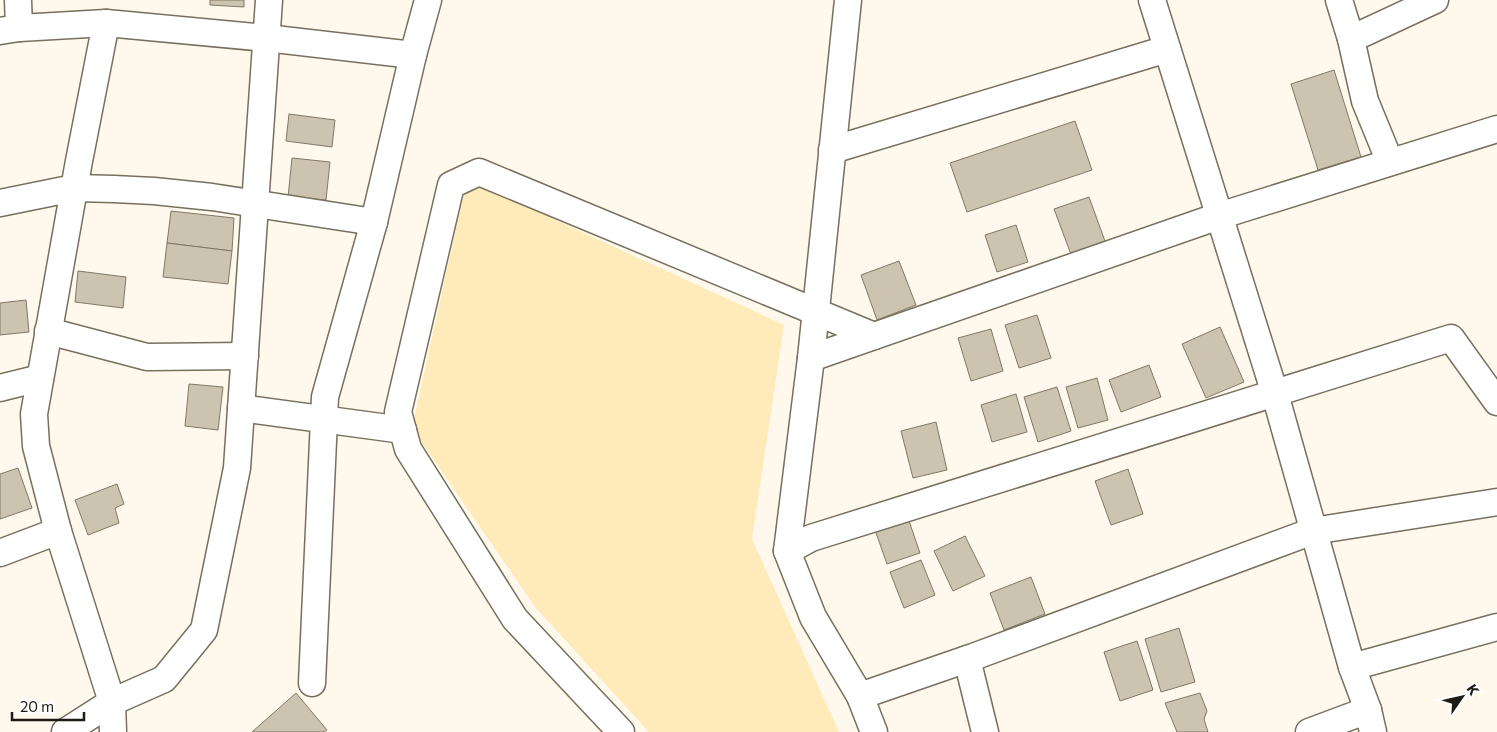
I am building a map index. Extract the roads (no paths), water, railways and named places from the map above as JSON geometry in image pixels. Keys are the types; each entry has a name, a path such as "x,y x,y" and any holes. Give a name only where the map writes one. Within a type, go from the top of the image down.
{"street":[{"path":"18,0 10,29 106,22 413,55"},
{"path":"65,732 112,702 164,679 204,630 237,468 269,0"},
{"path":"312,683 325,397 374,222 413,55 428,0"},
{"path":"848,0 816,313 787,551 813,617 860,696 874,732"},
{"path":"1152,0 1275,394 1352,666 1370,721 1309,732"},
{"path":"1339,0 1351,39 1365,101 1390,162"},
{"path":"1351,39 1435,0"},
{"path":"106,22 34,414 36,446 58,531 112,702 113,732"},
{"path":"832,150 1167,49"},
{"path":"811,358 1219,216 1497,129"},
{"path":"621,732 515,619 408,449 398,412 451,185 479,172 874,336"},
{"path":"0,203 74,188 154,191 374,222"},
{"path":"48,331 147,357 245,356"},
{"path":"787,551 810,538 1451,338 1497,402"},
{"path":"0,388 40,378"},
{"path":"241,408 403,430"},
{"path":"860,696 967,659 1313,531 1497,502"},
{"path":"0,553 58,531"},
{"path":"1352,666 1497,627"},
{"path":"967,659 985,732"}]}
